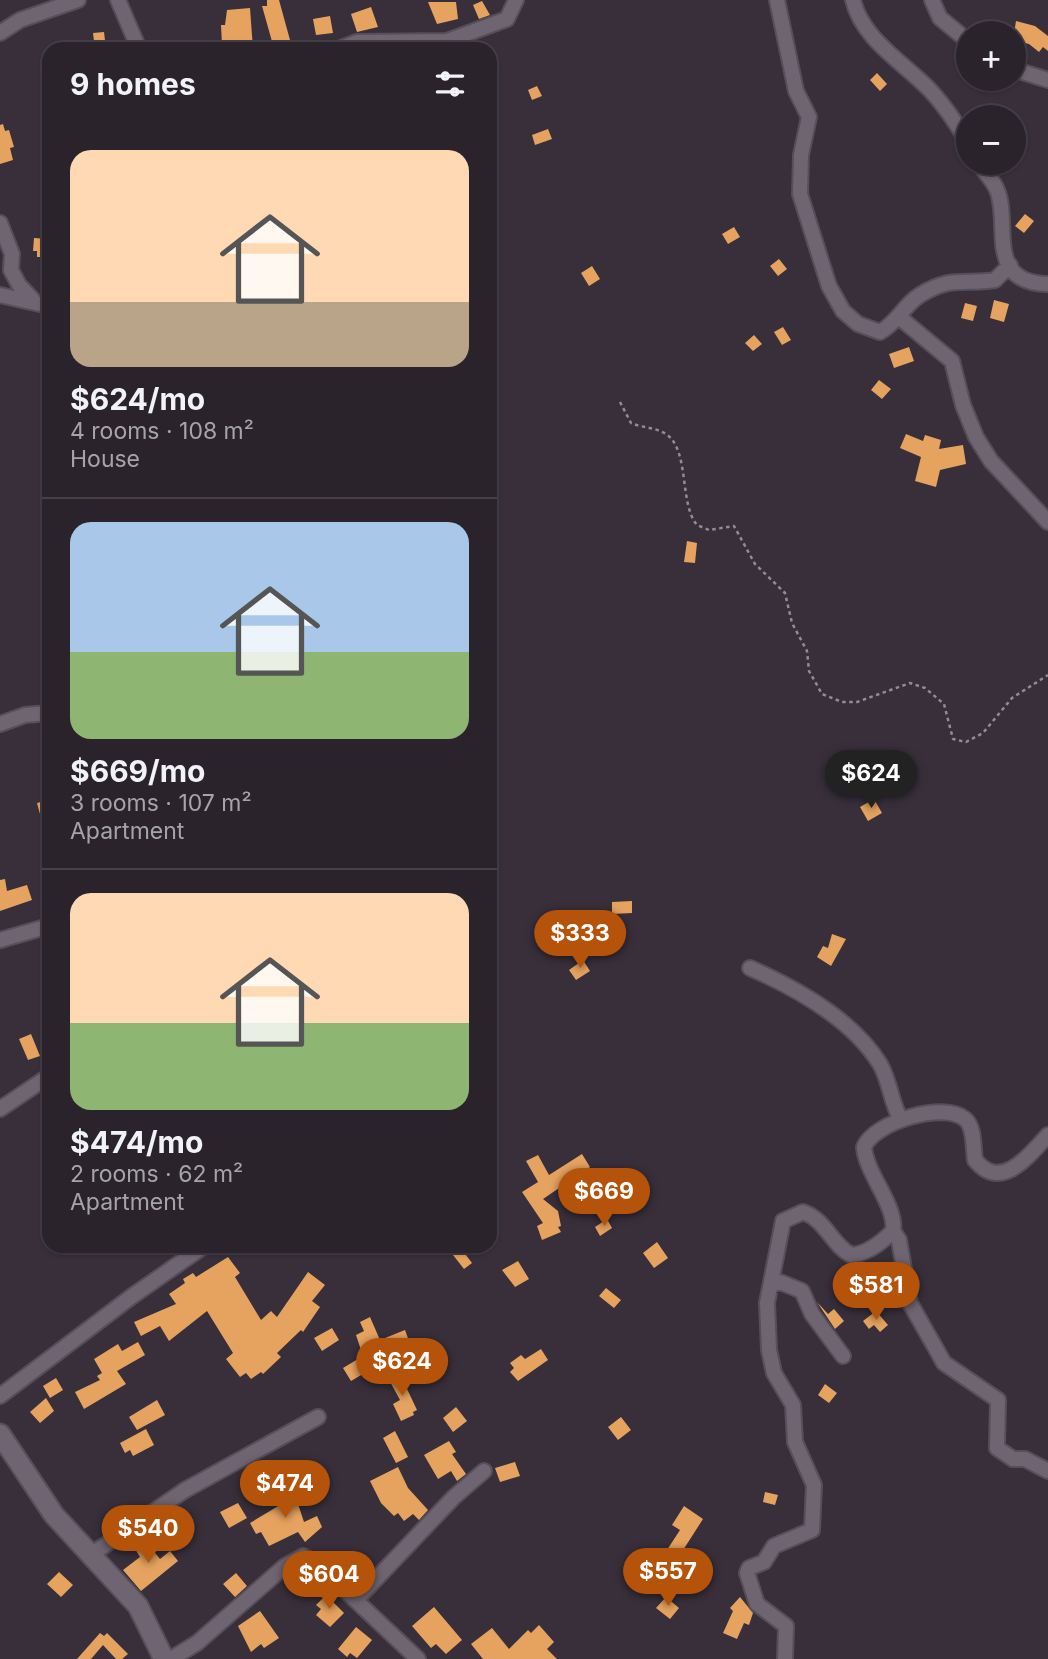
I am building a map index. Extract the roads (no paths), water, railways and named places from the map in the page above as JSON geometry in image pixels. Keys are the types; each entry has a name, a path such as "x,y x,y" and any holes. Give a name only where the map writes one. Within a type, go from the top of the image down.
{"main road":[{"path":"0,1434 54,1515 92,1553 138,1606 164,1659"}],"street":[{"path":"0,33 20,20 78,0"},
{"path":"118,0 136,42"},
{"path":"357,42 447,41 507,19 516,0"},
{"path":"777,0 796,91 808,117 801,155 800,194 829,286 843,312 871,330 880,332 899,317 919,295 960,279 995,280 1010,265"},
{"path":"853,0 857,19 929,90 956,123"},
{"path":"932,0 940,18 956,31"},
{"path":"1026,73 1048,80"},
{"path":"987,175 998,192 1002,249 1010,265 1025,279 1048,284"},
{"path":"0,223 12,254 11,270 19,285 33,300"},
{"path":"0,295 42,303"},
{"path":"899,317 952,361 962,405 976,437 991,461 1048,522"},
{"path":"0,724 25,715 42,714"},
{"path":"0,940 42,928"},
{"path":"750,968 784,983 825,1008 857,1035 881,1065 901,1120"},
{"path":"0,1109 42,1081"},
{"path":"1048,1135 1014,1170 998,1172 988,1170 975,1160 970,1127 958,1115 941,1110 877,1129 864,1147 892,1219 893,1231 899,1240 910,1303 944,1363 998,1400 997,1448 1013,1459 1025,1459 1048,1471"},
{"path":"785,1659 786,1626 757,1604 747,1573 749,1568 764,1562 774,1546 812,1530 815,1489 795,1441 793,1405 777,1380 772,1366 766,1315 780,1226 788,1216 803,1212 815,1217 841,1249 851,1255 869,1249 893,1231"},
{"path":"0,1396 194,1253"},
{"path":"771,1285 780,1282 802,1291 812,1314 843,1356"},
{"path":"92,1553 185,1490 318,1417"},
{"path":"356,1600 454,1497 484,1471"},
{"path":"171,1659 197,1643 297,1557 309,1558 418,1659"}]}
